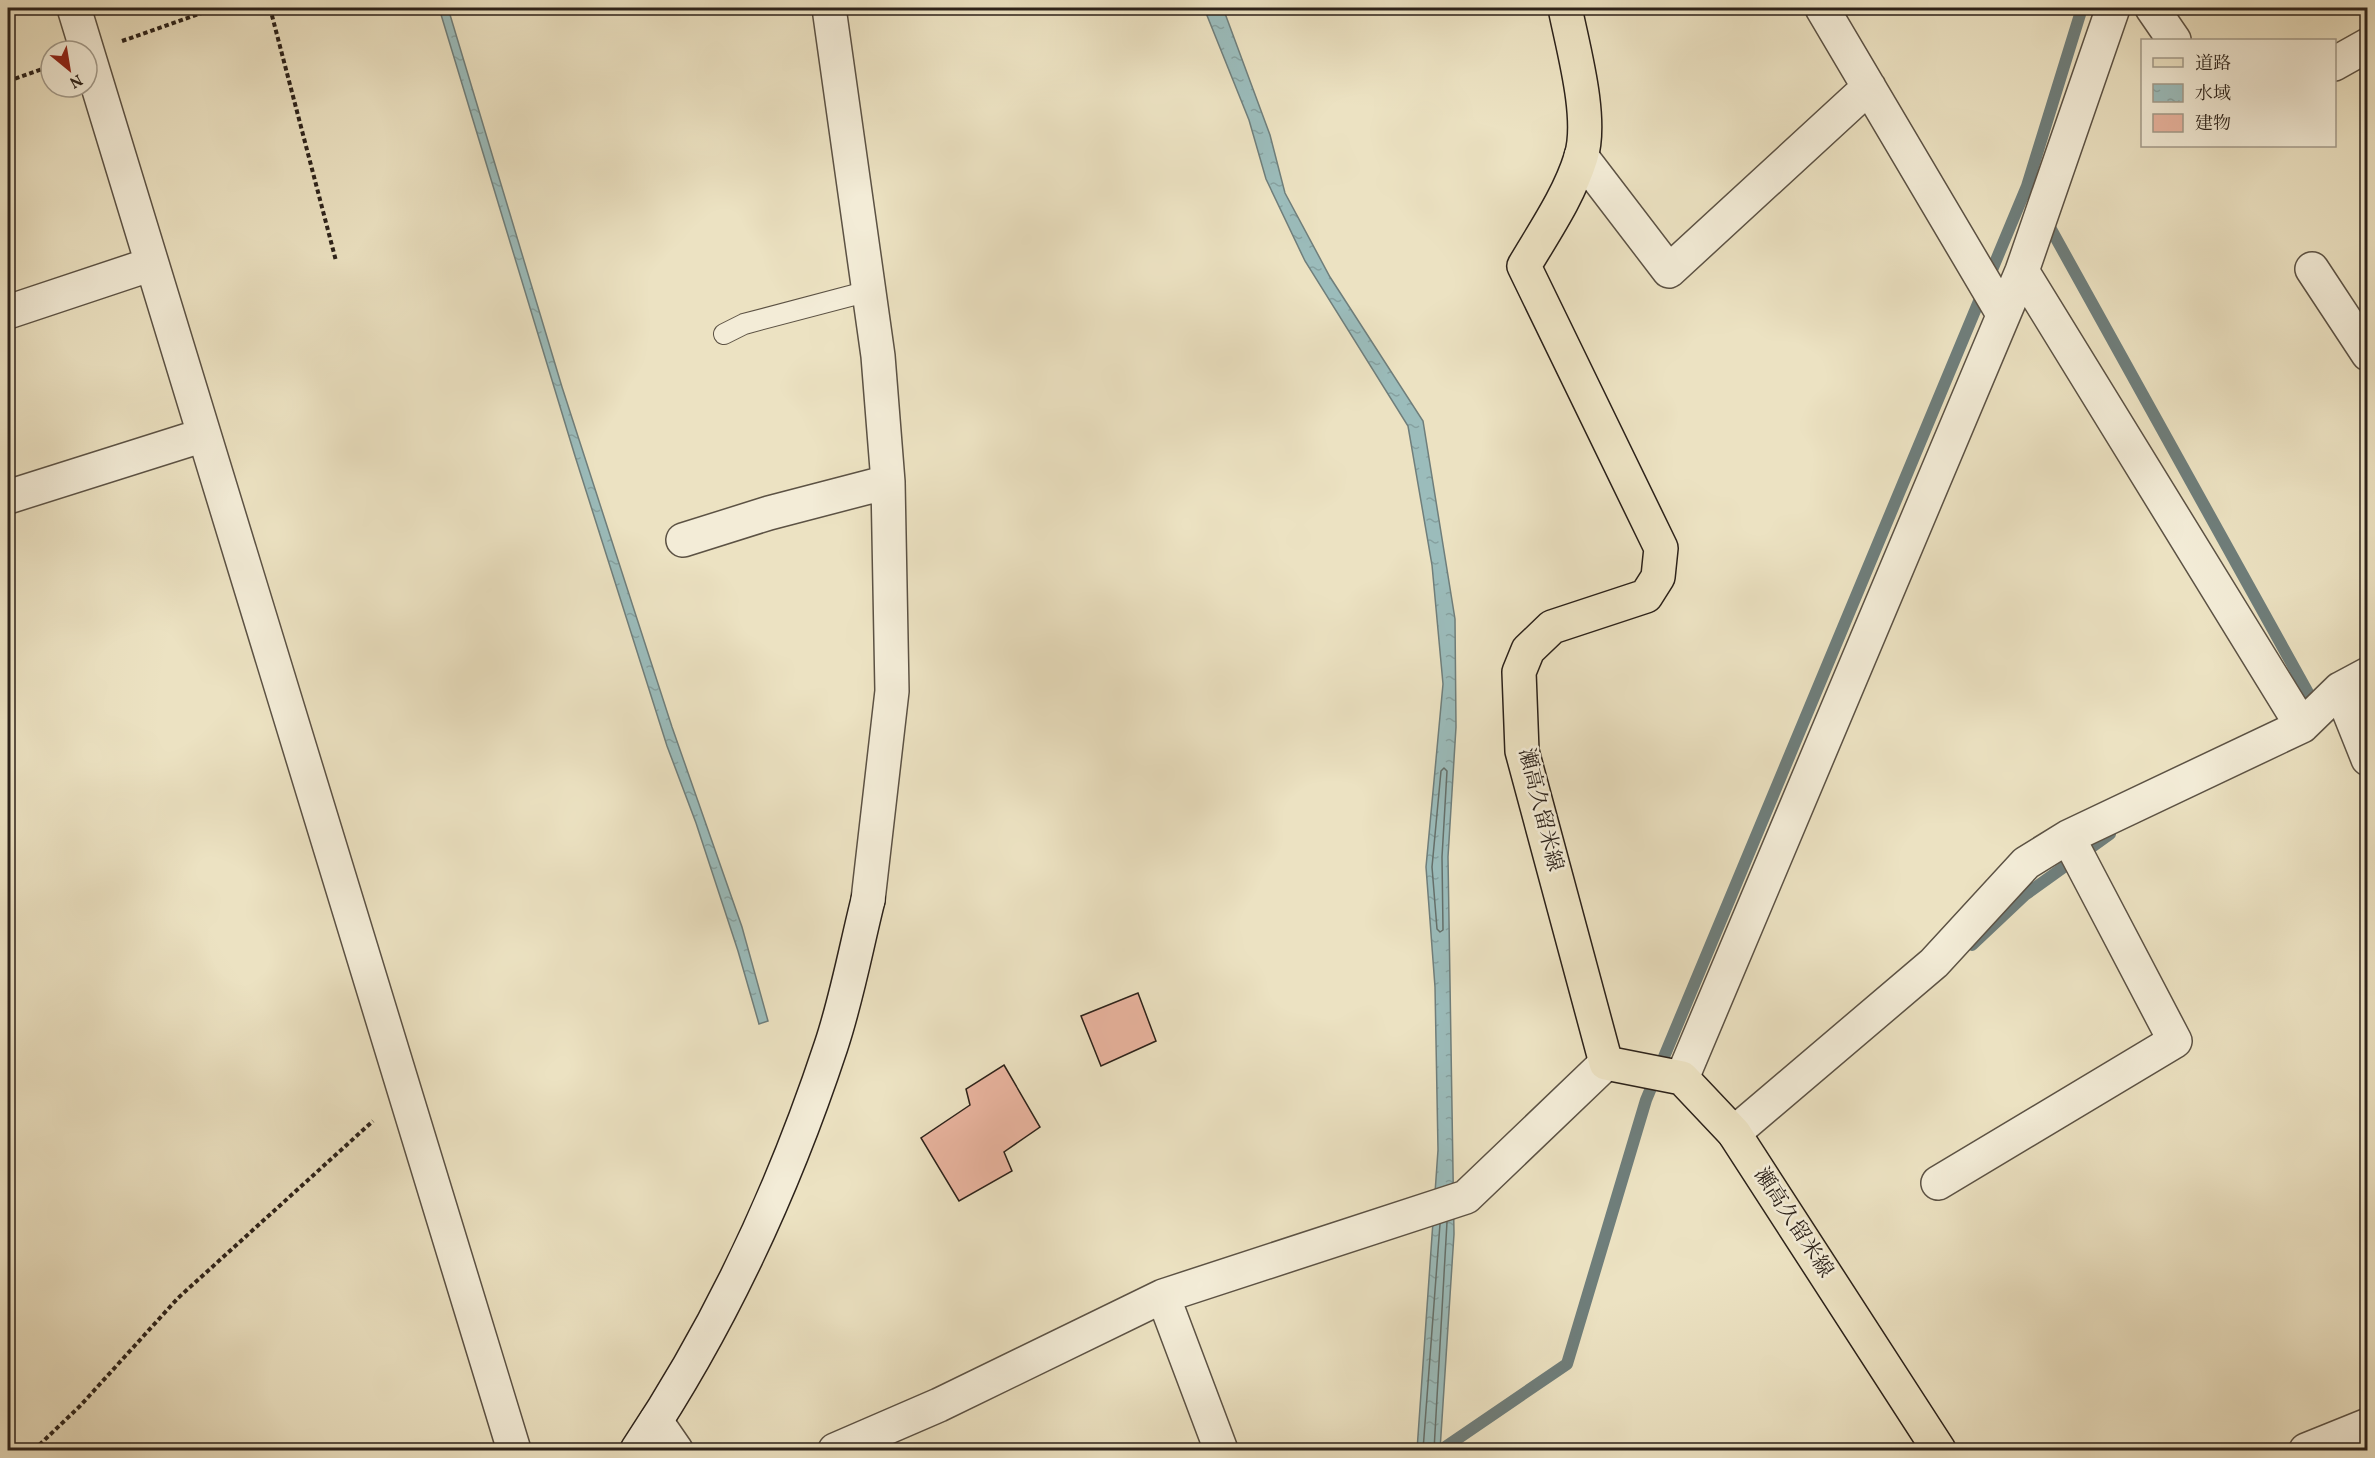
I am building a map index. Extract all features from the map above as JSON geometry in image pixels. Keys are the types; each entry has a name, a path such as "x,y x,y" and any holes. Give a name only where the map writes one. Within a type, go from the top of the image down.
{"main road":[{"name":"瀬高久留米線","path":"1565,8 1584,104 1581,156 1555,214 1524,266 1661,548 1658,577 1646,596 1552,627 1528,650 1519,672 1522,751 1606,1063"},
{"path":"1606,1063 1661,1075"},
{"name":"瀬高久留米線","path":"1661,1075 1734,1133 1939,1450"}],"street":[{"path":"74,8 84,39"},
{"path":"637,1450 656,1421 733,1285 790,1162 832,1043 868,900 892,690 888,482 878,356 829,8"},
{"path":"1822,8 2003,314"},
{"path":"1661,1075 2022,271 2113,8"},
{"path":"2152,8 2173,39"},
{"path":"2336,63 2367,45"},
{"path":"1581,156 1669,271 1869,87"},
{"path":"99,89 514,1450"},
{"path":"8,312 152,264"},
{"path":"2312,269 2367,354"},
{"path":"2022,271 2302,726"},
{"path":"8,497 204,435"},
{"path":"683,540 769,513 888,482"},
{"path":"1734,1133 1934,963 2026,863 2068,837 2302,726 2354,682"},
{"path":"2354,682 2367,759"},
{"path":"1938,1183 2175,1041 2068,837"},
{"path":"835,1450 939,1405 1163,1296 1466,1197 1606,1063"},
{"path":"1163,1296 1221,1450"},
{"path":"656,1421 676,1450"},
{"path":"2306,1450 2367,1425"}],"lane":[{"path":"724,334 744,324 869,291"}],"path":[{"path":"99,49 216,8"},
{"path":"270,8 336,261"},
{"path":"8,81 39,70"},
{"path":"34,1450 80,1406 178,1298 404,1093"}],"water":[{"path":"439,8 448,8 562,387 672,727 742,927 768,1021 759,1024 738,951 696,823 667,746 575,456"},
{"path":"1204,8 1223,8 1270,135 1285,193 1330,277 1423,421 1455,619 1456,727 1448,857 1454,1234 1440,1450 1417,1450 1438,1150 1435,987 1426,867 1443,684 1432,565 1408,426 1305,261 1266,179 1249,120"}],"building":[{"path":"1138,993 1156,1041 1101,1066 1081,1016"},
{"path":"1004,1065 1040,1127 1004,1152 1012,1171 959,1201 921,1138 970,1105 966,1089"}],"waterway":[{"path":"1441,1450 1567,1364 1646,1100 2027,186 2082,8"},
{"path":"2027,186 2317,709"},
{"path":"1972,945 2025,895 2110,834"}]}
